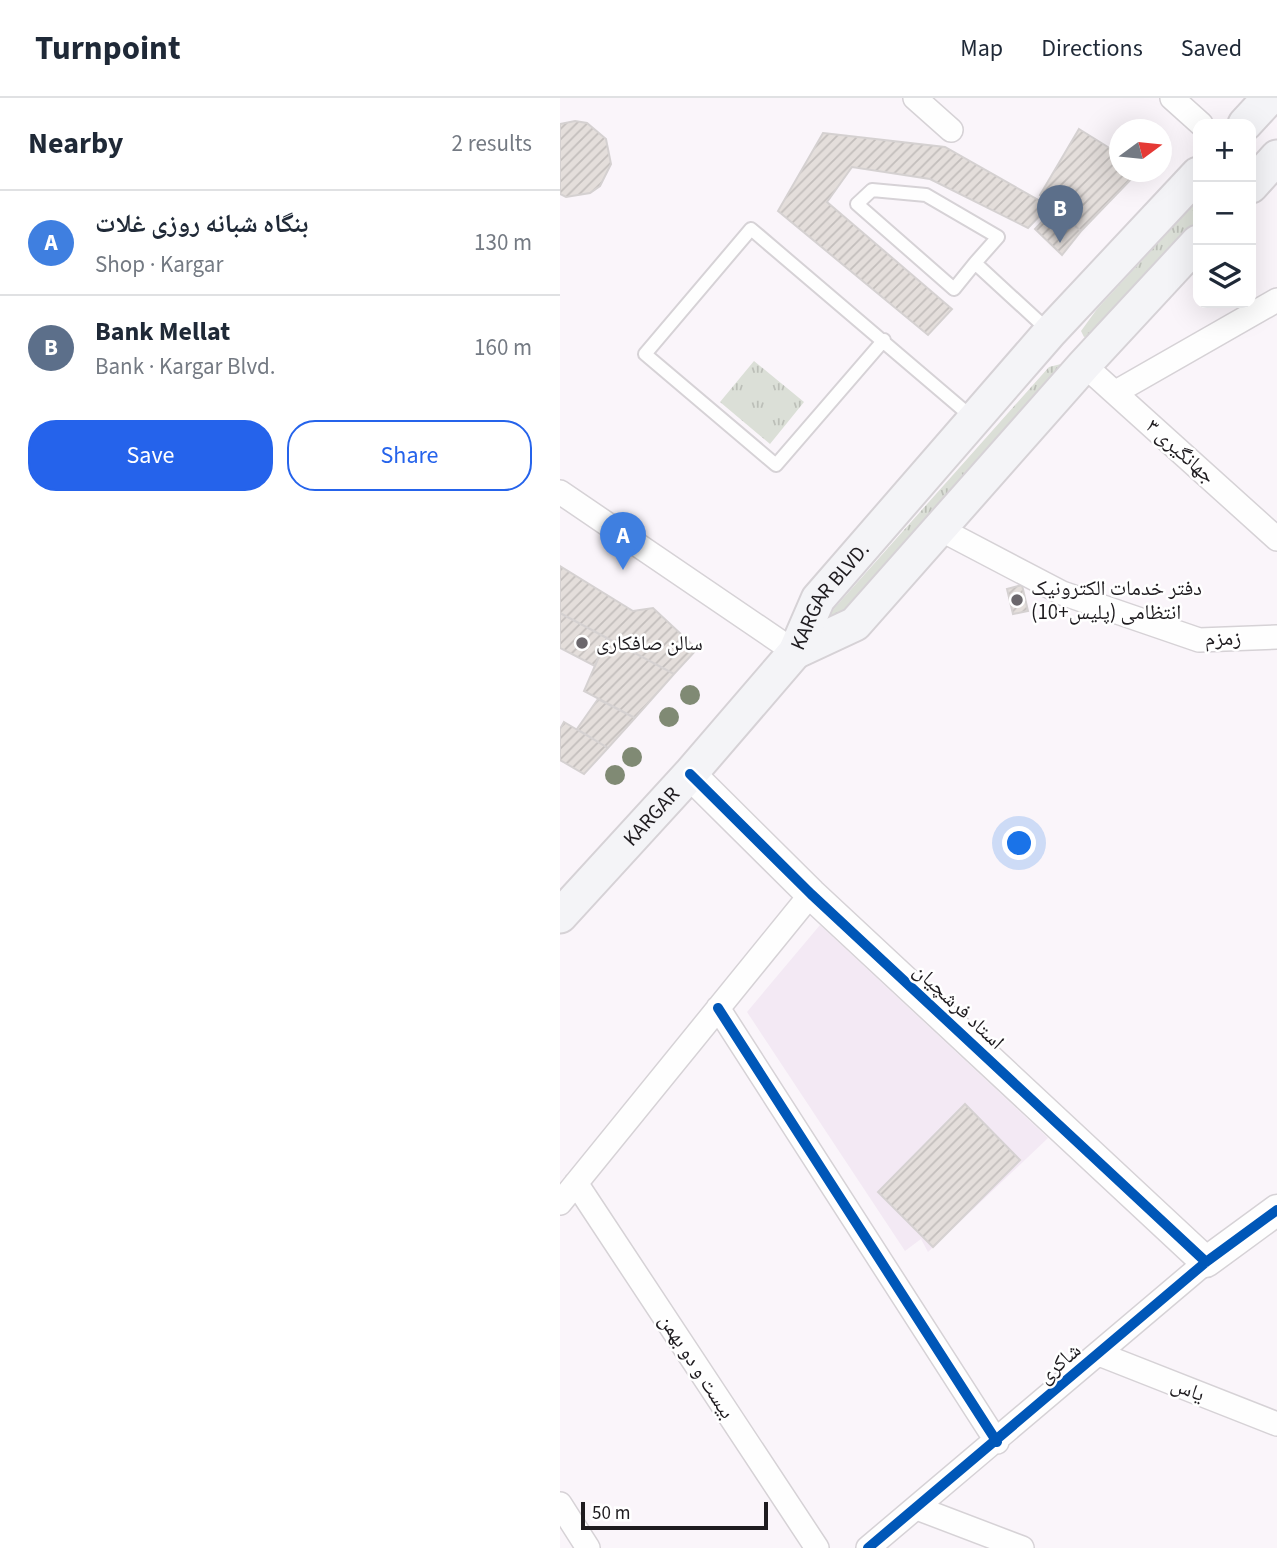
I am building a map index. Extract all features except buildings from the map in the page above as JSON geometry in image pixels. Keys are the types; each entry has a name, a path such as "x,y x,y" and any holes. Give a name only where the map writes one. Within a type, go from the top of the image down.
{"main road":[{"path":"1250,119 1269,98"},
{"path":"1255,182 1277,157"},
{"name":"KARGAR BLVD.","path":"795,652 818,599 1050,332 1193,179"},
{"name":"KARGAR BLVD.","path":"795,652 855,624 1084,365 1195,245"},
{"path":"1050,332 1084,365"},
{"name":"KARGAR","path":"560,916 690,774 795,652"}],"street":[{"path":"915,98 951,130"},
{"path":"1172,98 1195,119"},
{"path":"1116,392 1277,300"},
{"name":"جهانگیری ۳","path":"1084,365 1277,539"},
{"path":"560,492 795,652"},
{"name":"زمزم","path":"940,529 1062,593 1199,640 1277,637"},
{"name":"استاد فرشچیان","path":"690,774 811,894 1206,1262"},
{"path":"560,1203 811,894"},
{"path":"718,1008 996,1442"},
{"name":"بیست و دو بهمن","path":"576,1183 817,1548"},
{"name":"شاکری","path":"868,1548 1206,1262 1277,1210"},
{"name":"یاس","path":"1099,1354 1277,1424"},
{"path":"560,1504 588,1548"},
{"path":"916,1508 1023,1548"}],"lane":[{"path":"872,190 926,195 998,237 975,263 954,289 857,204 872,190"},
{"path":"884,340 776,465 645,354 751,229 884,340 974,419"},
{"path":"975,263 1050,332"}],"shaded area":[{"path":"820,925 1048,1138 928,1252 921,1239 905,1251 747,1012"}],"green space":[{"path":"1193,205 1193,224 1092,335 1084,337 1081,331 1097,309"},
{"path":"754,361 804,402 770,444 720,402"},
{"path":"1065,363 843,622 825,627 831,612 1049,367"}],"cycle path":[{"path":"690,774 811,894 1206,1262"},
{"path":"718,1008 997,1442"},
{"path":"868,1548 1206,1262 1277,1210"}],"place":[{"name":"Bank Mellat","path":"1060,243"},
{"name":"بنگاه شبانه روزی غلات","path":"623,570"},
{"name":"دفتر خدمات الکترونیک انتظامی (پلیس+10)","path":"1017,600"},
{"name":"سالن صافكارى","path":"582,643"}]}
